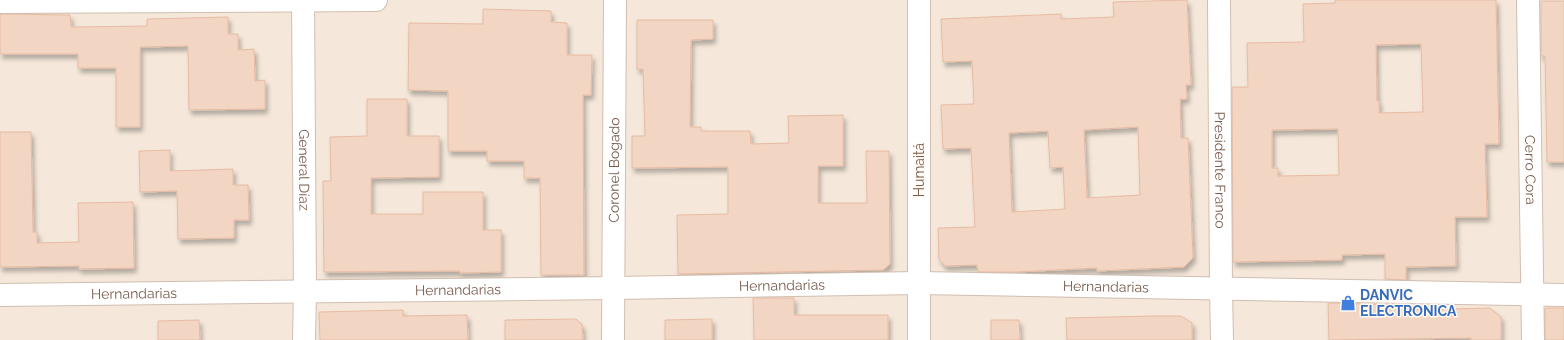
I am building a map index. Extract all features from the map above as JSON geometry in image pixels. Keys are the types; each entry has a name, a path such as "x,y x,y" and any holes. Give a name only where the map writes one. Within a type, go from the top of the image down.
{"street":[{"name":"General Díaz","path":"303,0 304,340"},
{"path":"0,2 376,0"},
{"name":"Coronel Bogado","path":"613,340 615,0"},
{"name":"Humaitá","path":"919,0 919,340"},
{"name":"Presidente Franco","path":"1219,0 1220,289 1222,340"},
{"name":"Cerro Cora","path":"1528,0 1533,340"},
{"name":"Hernandarias","path":"0,295 919,283 1564,295"}],"shaded area":[{"path":"0,0 1564,0 1564,340 0,340"}],"building":[{"path":"1187,0 1191,85 1186,85 1187,99 1180,99 1181,138 1188,138 1193,258 1184,267 1097,271 1097,268 1016,272 978,272 977,265 945,266 939,259 938,228 975,227 971,148 943,149 941,105 974,104 972,61 943,62 941,19 1061,14 1061,19 1114,17 1113,2","holes":["1138,127 1140,195 1087,198 1084,130","1048,131 1050,168 1063,167 1065,209 1012,212 1009,133"]},
{"path":"1335,0 1496,0 1499,144 1485,144 1487,217 1455,217 1456,266 1406,267 1406,280 1385,279 1385,254 1342,255 1342,260 1233,262 1232,87 1248,87 1247,43 1304,42 1303,4 1335,3","holes":["1421,44 1423,112 1379,113 1379,101 1377,101 1376,45","1338,129 1339,175 1278,176 1278,168 1272,168 1272,130"]},
{"path":"1541,1 1564,1 1564,162 1547,162 1545,56 1541,56"},
{"path":"483,9 551,11 551,22 567,23 567,55 592,55 591,95 583,95 584,275 541,275 540,178 524,178 524,161 487,161 487,151 448,151 448,91 408,90 409,23 483,24"},
{"path":"0,14 70,15 71,27 147,26 147,19 228,17 228,34 238,34 238,50 254,49 255,81 265,80 265,109 189,110 188,46 140,47 140,127 116,127 116,68 78,68 78,54 0,54"},
{"path":"637,20 713,20 713,39 691,40 690,127 701,127 701,131 750,131 751,144 789,143 788,116 843,115 843,166 818,166 818,203 867,203 866,151 889,151 890,264 883,270 678,274 677,215 728,214 728,167 632,168 632,136 645,136 643,69 637,69"},
{"path":"367,99 407,99 407,136 439,136 439,177 371,178 371,214 423,214 423,192 483,192 483,230 501,230 501,272 324,272 323,181 331,181 330,137 367,136"},
{"path":"0,132 31,132 33,232 37,232 37,243 79,242 78,203 133,202 134,268 79,269 79,266 0,267"},
{"path":"170,150 170,171 233,169 233,185 248,185 249,220 234,220 234,238 178,239 177,191 140,192 139,151"},
{"path":"753,298 794,298 794,315 888,315 888,340 754,340"},
{"path":"1328,303 1406,305 1406,310 1490,308 1501,317 1501,340 1471,340 1471,338 1329,340"},
{"path":"1546,308 1564,308 1564,340 1545,340"},
{"path":"403,310 403,316 467,315 468,340 320,340 319,312"},
{"path":"1181,316 1192,323 1192,340 1067,340 1066,318"},
{"path":"576,319 582,325 583,340 505,340 505,320"},
{"path":"712,319 712,340 665,340 665,320"},
{"path":"199,320 200,340 158,340 158,321"},
{"path":"991,320 1019,320 1020,340 991,340"}],"place":[{"name":"DANVIC ELECTRONICA","path":"1348,303"}]}
